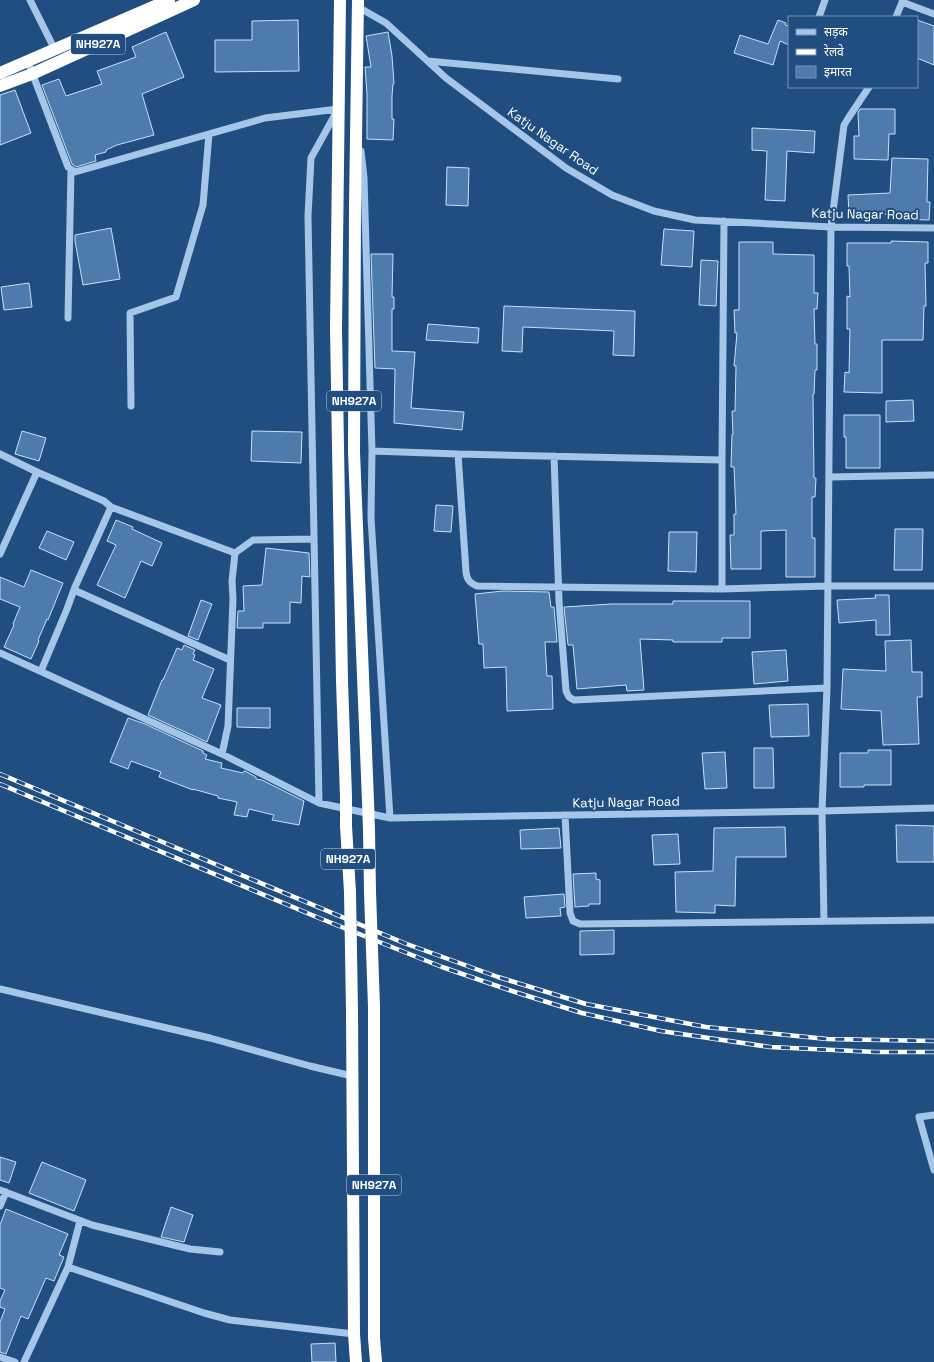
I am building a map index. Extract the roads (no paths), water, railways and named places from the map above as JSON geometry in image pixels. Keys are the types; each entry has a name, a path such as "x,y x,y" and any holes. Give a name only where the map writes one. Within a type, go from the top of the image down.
{"highway":[{"name":"NH927A","path":"0,74 169,0"},
{"name":"NH927A","path":"0,86 32,74 194,0"},
{"name":"NH927A","path":"340,0 336,329 342,673 346,826 350,892 354,1334 356,1362"},
{"name":"NH927A","path":"358,4 354,452 368,801 374,1007 374,1338 376,1362"}],"street":[{"path":"30,0 55,50"},
{"path":"819,16 825,0"},
{"path":"896,16 903,1 934,14"},
{"name":"Katju Nagar Road","path":"358,4 386,23 446,78 566,168 612,195 654,211 695,220 831,227 934,228"},
{"path":"428,61 618,79"},
{"path":"28,62 68,167 76,172 266,118 338,109"},
{"path":"824,920 822,812 827,688 831,227 844,125 868,88"},
{"path":"319,803 308,216 311,158 338,109"},
{"path":"356,113 364,178 372,451 371,518 390,818"},
{"path":"131,406 130,313 176,297 203,205 209,134"},
{"path":"68,318 71,170"},
{"path":"722,589 724,221"},
{"path":"372,451 722,460"},
{"path":"0,454 104,501 111,507 235,553"},
{"path":"458,454 466,572 467,578 471,584 477,586 722,589 828,586 934,586"},
{"path":"554,456 559,588 566,691 569,697 574,700 827,688"},
{"path":"0,553 37,472"},
{"path":"829,477 934,475"},
{"path":"41,671 74,590 111,507"},
{"path":"222,754 228,726 233,598 232,581 235,553 252,540 313,539"},
{"path":"74,590 230,660"},
{"name":"Katju Nagar Road","path":"0,653 222,754 319,803 390,818 822,812 934,808"},
{"path":"565,815 570,913 573,921 580,924 824,920 934,920"},
{"path":"0,989 210,1038 352,1076"},
{"path":"934,1115 919,1117 934,1170"},
{"path":"0,1206 3,1191 92,1225 190,1249 220,1252"},
{"path":"24,1362 68,1267 80,1221"},
{"path":"68,1267 204,1313 230,1320 354,1334"},
{"path":"0,1357 15,1362"}],"railway":[{"path":"0,774 404,943 498,977 586,1004 706,1027 827,1039 934,1041"},
{"path":"0,784 319,918 442,967 582,1013 661,1031 770,1047 876,1052 934,1052"}]}
